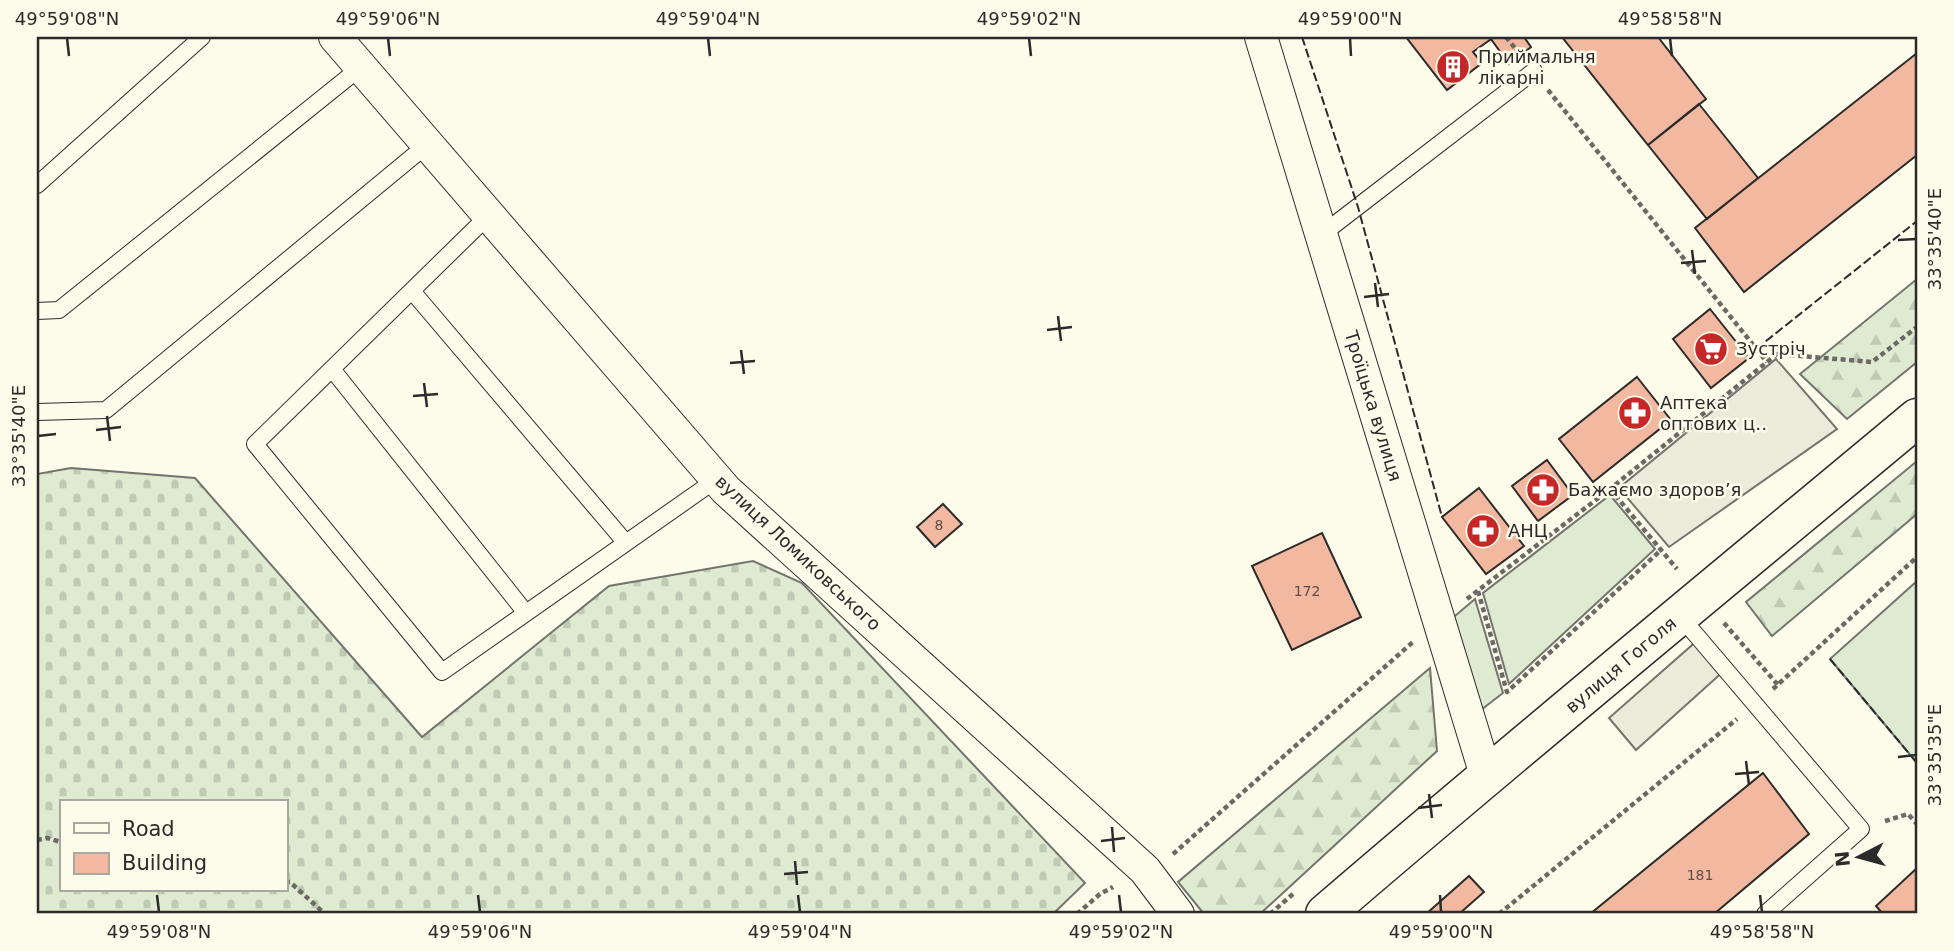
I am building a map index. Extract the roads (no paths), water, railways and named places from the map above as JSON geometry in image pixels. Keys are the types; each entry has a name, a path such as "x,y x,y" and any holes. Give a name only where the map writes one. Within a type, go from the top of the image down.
{"street":[{"name":"вулиця Ломиковського","path":"335,37 726,490 1145,870 1178,914"},
{"name":"Троїцька вулиця","path":"1261,37 1486,775"},
{"name":"вулиця Гоголя","path":"1325,914 1486,775 1917,418"}],"lane":[{"path":"37,185 202,37"},
{"path":"37,311 59,310 361,66"},
{"path":"1321,235 1534,71"},
{"path":"37,412 106,410 428,144"},
{"path":"489,215 255,444 442,672 717,479"},
{"path":"412,291 626,543"},
{"path":"332,369 526,613"},
{"path":"1680,616 1861,829 1765,914"}],"place":[{"name":"Приймальня лікарні","path":"1453,67"},
{"name":"Зустріч","path":"1711,349"},
{"name":"Аптека оптових ц‥","path":"1635,413"},
{"name":"Бажаємо здоровʼя","path":"1543,490"},
{"name":"АНЦ","path":"1483,531"}]}
